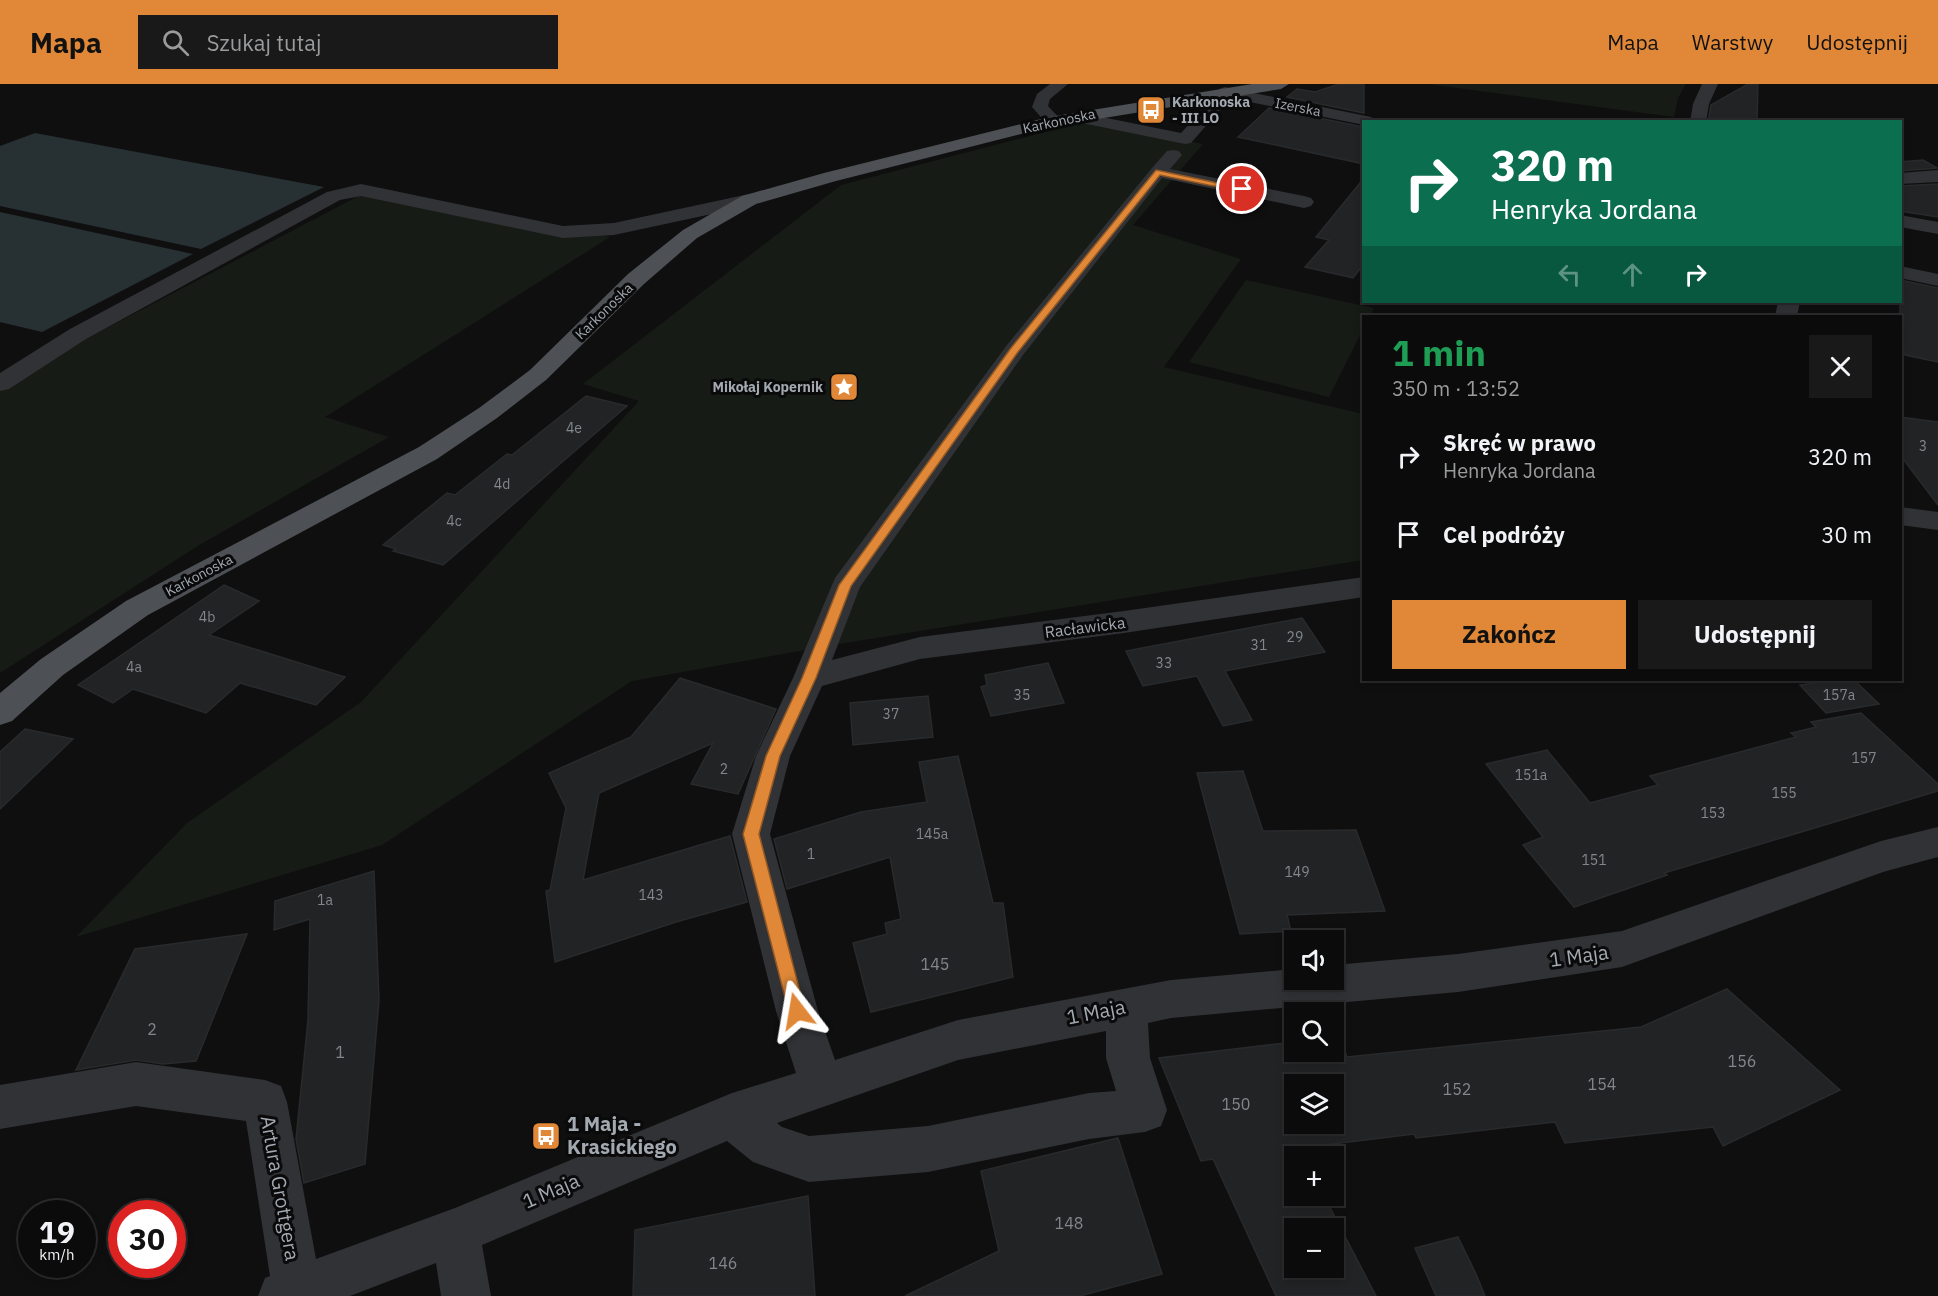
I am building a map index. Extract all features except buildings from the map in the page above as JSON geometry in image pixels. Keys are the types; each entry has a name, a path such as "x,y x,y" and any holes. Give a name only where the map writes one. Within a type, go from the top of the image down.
{"main road":[{"name":"Karkonoska","path":"4,705 52,667 137,608 428,453 488,413 538,375 636,279 690,234 749,200 830,177 1066,119 1281,84"}],"street":[{"path":"1060,84 1043,97 1040,107 1066,119 1185,139"},
{"path":"1698,120 1701,104 1710,84"},
{"path":"822,1086 797,1011 751,834 773,756 809,678 846,585 1015,350 1185,139 1221,100 1225,92"},
{"name":"Izerska","path":"1225,92 1362,120"},
{"path":"1158,172 1304,202"},
{"path":"1902,178 1938,176"},
{"path":"0,384 78,334 334,196 361,190 563,232 614,230 749,200"},
{"path":"1902,221 1938,228"},
{"path":"1902,272 1938,280"},
{"path":"1902,516 1938,521"},
{"name":"Racławicka","path":"809,678 920,648 1124,622 1362,587"},
{"name":"1 Maja","path":"290,1293 455,1232 732,1116 958,1040 1171,999 1458,973 1622,949 1881,857 1938,842"},
{"path":"732,1116 769,1146 809,1159 928,1149 1089,1116 1145,1110 1128,1058 1126,1006"},
{"name":"Artura Grottgera","path":"0,1107 136,1084 265,1102 290,1293"},
{"path":"455,1232 466,1296"}],"shaded area":[{"path":"1428,84 1686,84 1678,98 1674,117"},
{"path":"1084,122 1203,144 1133,225 1241,259 1164,367 1362,414 1362,560 839,644 632,681 382,845 76,937 187,823 361,702 639,401 583,384 841,185"},
{"path":"35,133 324,187 201,249 0,206 0,146"},
{"path":"376,187 610,237 325,417 389,437 201,544 0,673 0,387 13,377"},
{"path":"0,212 193,254 42,332 0,322"},
{"path":"1246,280 1374,308 1370,315 1362,315 1362,331 1329,397 1189,362"}],"place":[{"name":"Karkonoska - III LO","path":"1151,110"},
{"name":"Mikołaj Kopernik","path":"844,387"},
{"name":"1 Maja - Krasickiego","path":"546,1136"}],"route":[{"path":"797,1011 751,834 773,756 809,678 846,585 1015,350 1158,172 1242,189"}]}
